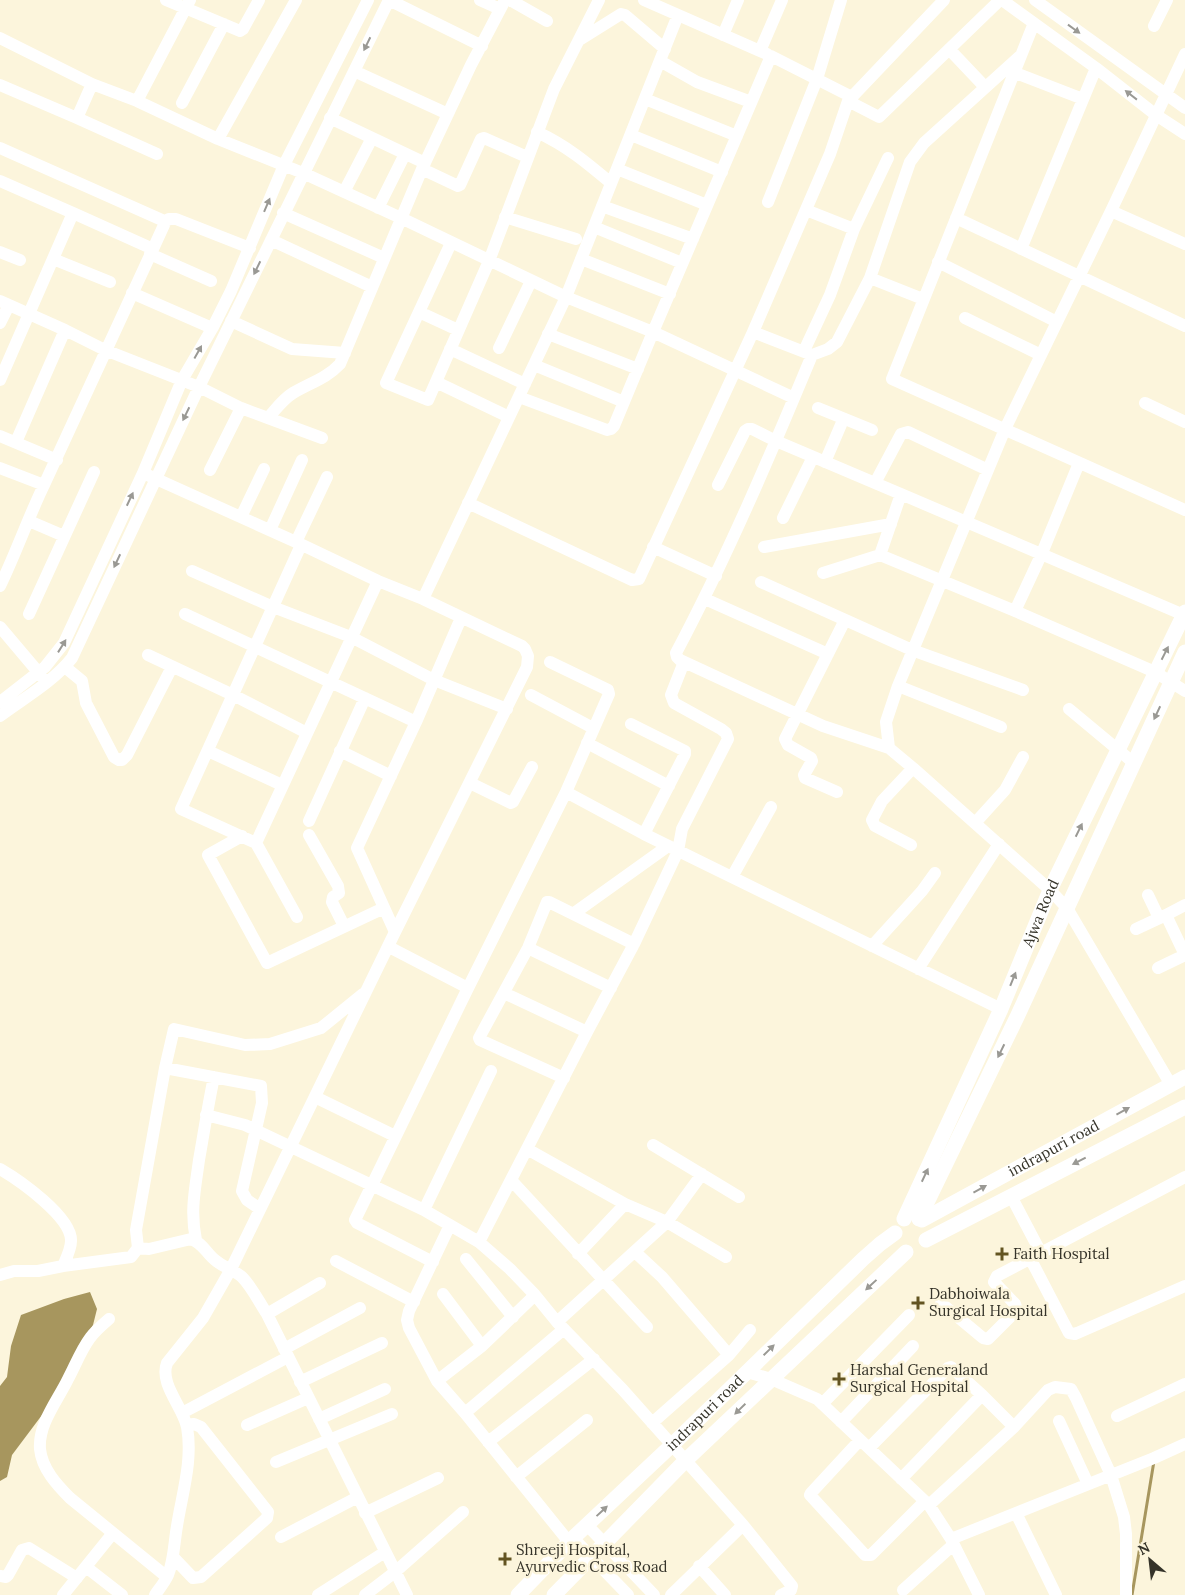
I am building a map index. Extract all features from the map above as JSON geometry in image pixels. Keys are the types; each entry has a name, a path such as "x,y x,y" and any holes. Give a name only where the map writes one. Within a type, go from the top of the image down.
{"main road":[{"name":"Ajwa Road","path":"915,1220 1050,890 1184,614"},
{"name":"Ajwa Road","path":"915,1220 1017,1017 1185,652"},
{"name":"indrapuri road","path":"915,1220 1185,1077"},
{"name":"indrapuri road","path":"926,1240 1185,1107"},
{"path":"915,1220 928,1233 924,1245 918,1249 906,1252 895,1242 895,1233 897,1225 915,1220"},
{"name":"indrapuri road","path":"518,1595 586,1525 672,1445 863,1259 895,1233"},
{"name":"indrapuri road","path":"554,1595 686,1460 906,1252"}],"street":[{"path":"166,0 188,4 241,31 259,0"},
{"path":"218,139 296,0"},
{"path":"0,716 42,677 64,644 182,380 232,291 284,165 368,0"},
{"path":"0,702 42,677 65,667 72,658 155,478 389,0 482,46"},
{"path":"268,418 293,393 327,376 340,364 423,166 502,5 480,0"},
{"path":"510,0 547,21"},
{"path":"451,243 386,383 428,400 489,261 554,89 599,0"},
{"path":"722,35 738,0"},
{"path":"518,397 607,430 614,426 751,102 782,0"},
{"path":"768,202 817,79 840,0"},
{"path":"468,503 632,580 639,579 753,332 830,154 850,99 944,0"},
{"path":"650,1 817,79 879,117 1001,0 1096,68 1156,115 1185,134"},
{"path":"1035,0 1185,108"},
{"path":"1154,26 1167,0"},
{"path":"137,101 188,4"},
{"path":"578,41 621,14 625,15 665,49"},
{"path":"423,599 566,297 678,15"},
{"path":"1034,23 892,379 1185,510"},
{"path":"182,103 224,24"},
{"path":"0,38 92,84 137,101 218,139 303,173 531,281 653,332 794,398"},
{"path":"949,49 985,87"},
{"path":"889,748 886,722 898,686 1004,429 1111,211 1185,54"},
{"path":"753,332 808,353 828,349 837,342 870,278 910,162 924,143 1019,57"},
{"path":"660,61 696,82 751,102"},
{"path":"1021,249 1096,68"},
{"path":"354,71 448,114"},
{"path":"1013,72 1083,99"},
{"path":"78,118 92,84"},
{"path":"0,86 78,118 157,154"},
{"path":"644,99 737,136"},
{"path":"330,118 405,154 458,186 481,139 484,138 528,157"},
{"path":"537,132 558,142 611,183"},
{"path":"630,135 722,172"},
{"path":"344,192 372,138"},
{"path":"0,148 164,222"},
{"path":"378,208 405,154"},
{"path":"888,158 854,229 808,353 794,398 776,441 716,576 676,654 678,659 684,662 823,726 889,748 913,768 1050,890 1067,908 1171,1085"},
{"path":"617,169 707,205"},
{"path":"0,181 73,213 211,281"},
{"path":"602,206 693,239"},
{"path":"806,210 854,229"},
{"path":"1111,211 1185,244"},
{"path":"0,380 73,213"},
{"path":"284,213 384,258"},
{"path":"505,217 576,239"},
{"path":"956,218 1185,326"},
{"path":"0,586 164,222 169,219 176,219 250,248"},
{"path":"594,227 682,263"},
{"path":"271,240 372,288"},
{"path":"0,252 20,260"},
{"path":"53,259 110,282"},
{"path":"581,259 670,294"},
{"path":"938,262 1057,322"},
{"path":"870,278 923,299"},
{"path":"499,348 531,281"},
{"path":"132,293 212,328"},
{"path":"0,324 4,303 105,350 199,387 241,408 322,438"},
{"path":"419,312 458,330"},
{"path":"965,318 1041,355"},
{"path":"231,321 292,349 345,353"},
{"path":"16,442 65,330"},
{"path":"548,334 638,369"},
{"path":"450,349 525,384"},
{"path":"534,365 624,402"},
{"path":"436,382 509,417"},
{"path":"1144,402 1185,422"},
{"path":"210,470 241,408"},
{"path":"818,408 843,420 872,430"},
{"path":"783,518 843,420"},
{"path":"718,486 745,431 748,428 752,429 776,441 1184,614"},
{"path":"875,483 901,434 904,432 908,432 988,470"},
{"path":"0,436 57,460"},
{"path":"270,530 302,460"},
{"path":"1016,611 1079,462"},
{"path":"0,468 44,485"},
{"path":"241,517 264,469"},
{"path":"29,614 94,472"},
{"path":"142,472 378,581 423,599 522,646 528,656 527,668 507,710 395,932 231,1269 203,1318 167,1363 165,1380 187,1425 189,1444 188,1467 173,1557 167,1577 155,1595"},
{"path":"297,917 256,843 181,809 274,607 298,543 327,477"},
{"path":"880,555 901,494"},
{"path":"28,522 64,536"},
{"path":"764,547 891,524"},
{"path":"653,547 716,576"},
{"path":"823,573 880,555 1016,611 1155,672 1185,691"},
{"path":"192,571 274,607 351,637 434,680 507,710"},
{"path":"256,843 378,581"},
{"path":"761,582 912,650 1023,690"},
{"path":"705,599 828,654"},
{"path":"185,614 416,722"},
{"path":"395,932 357,848 416,722 461,618"},
{"path":"836,792 805,778 804,775 812,761 811,758 786,743 785,740 845,620"},
{"path":"0,627 42,677"},
{"path":"148,655 307,732"},
{"path":"433,1262 357,1223 355,1220 566,792 609,691 550,662"},
{"path":"479,1242 634,944 682,828 728,739 726,733 721,729 678,707 674,703 672,695 684,662"},
{"path":"65,667 82,681 86,703 114,757 119,760 122,760 127,755 172,667"},
{"path":"898,686 1001,727"},
{"path":"531,695 593,728"},
{"path":"309,821 365,698"},
{"path":"1069,709 1134,763"},
{"path":"631,724 685,751 686,754 644,834"},
{"path":"586,743 669,786"},
{"path":"208,751 282,785"},
{"path":"340,751 391,776"},
{"path":"976,823 1005,790 1024,758"},
{"path":"470,783 513,802 532,767"},
{"path":"911,845 874,826 872,820 882,801 913,768"},
{"path":"566,792 644,834 1001,1009"},
{"path":"732,877 771,808"},
{"path":"309,835 338,886 339,893 334,896 332,902 344,926"},
{"path":"242,836 208,855 267,963 384,908"},
{"path":"918,968 999,844"},
{"path":"573,914 673,848"},
{"path":"872,946 905,911 935,873"},
{"path":"1148,895 1185,955 1158,968"},
{"path":"564,1078 479,1040 528,948 547,902 634,944"},
{"path":"1136,929 1185,905"},
{"path":"389,947 468,988"},
{"path":"528,948 611,988"},
{"path":"0,1275 14,1271 38,1271 131,1257 138,1248 136,1230 165,1068 174,1029 245,1045 270,1044 321,1028 366,991"},
{"path":"504,993 587,1032"},
{"path":"165,1068 261,1086 262,1103 254,1131 242,1191 247,1200 260,1209"},
{"path":"424,1210 491,1071"},
{"path":"196,1240 192,1223 192,1206 214,1077"},
{"path":"315,1097 395,1136"},
{"path":"206,1115 245,1125 254,1131 424,1210 479,1242 510,1269 535,1295 561,1326 594,1359 743,1525 792,1586 791,1590 781,1595"},
{"path":"653,1145 739,1197"},
{"path":"526,1149 625,1204 667,1222 726,1257"},
{"path":"0,1169 54,1209 70,1232 72,1242 63,1266"},
{"path":"465,1413 561,1326 604,1280 667,1222 702,1174"},
{"path":"941,1303 982,1338 988,1339 1017,1310 1015,1304 994,1282 995,1278 1035,1255 1185,1177"},
{"path":"511,1180 648,1327"},
{"path":"1011,1196 1069,1333 1075,1334 1185,1286"},
{"path":"578,1254 625,1204"},
{"path":"450,1225 414,1302 407,1320 409,1328 437,1381 571,1540 591,1556 628,1595"},
{"path":"138,1248 149,1248 191,1239 196,1240 201,1243 213,1258 242,1277 248,1284 267,1314 407,1595"},
{"path":"635,1252 662,1277 729,1355"},
{"path":"466,1259 513,1317"},
{"path":"336,1261 414,1302"},
{"path":"267,1314 320,1282"},
{"path":"442,1294 482,1346"},
{"path":"437,1381 482,1346 535,1295"},
{"path":"182,1413 360,1308"},
{"path":"822,1404 909,1315"},
{"path":"109,1319 89,1339 53,1406 42,1431 40,1448 43,1461 57,1485 70,1498 167,1577"},
{"path":"652,1423 729,1355 750,1330"},
{"path":"300,1382 382,1343"},
{"path":"841,1422 913,1346"},
{"path":"488,1442 594,1359"},
{"path":"1014,1427 951,1367 810,1495 865,1555 871,1555 1014,1427 1048,1390 1055,1386 1071,1389 1111,1476 1124,1517 1126,1534 1126,1595"},
{"path":"747,1372 771,1379 817,1399 927,1503 952,1542 978,1595"},
{"path":"1117,1416 1185,1384"},
{"path":"318,1419 385,1389"},
{"path":"901,1479 982,1395"},
{"path":"247,1425 308,1398"},
{"path":"276,1462 392,1414"},
{"path":"516,1476 587,1420"},
{"path":"1059,1420 1088,1484"},
{"path":"173,1557 193,1578 201,1577 269,1515 201,1427 194,1424 187,1425"},
{"path":"903,1590 952,1542 1016,1513 1111,1476 1185,1444"},
{"path":"365,1514 438,1478"},
{"path":"281,1538 358,1497"},
{"path":"365,1595 395,1572 463,1512"},
{"path":"1016,1513 1056,1595"},
{"path":"586,1525 654,1595"},
{"path":"671,1595 743,1525"},
{"path":"64,1595 113,1533"},
{"path":"0,1576 6,1577 22,1550 29,1548 77,1578"},
{"path":"318,1595 385,1552"},
{"path":"699,1566 725,1595"},
{"path":"86,1567 122,1595"}],"shaded area":[{"path":"90,1292 97,1309 93,1325 45,1411 12,1455 7,1477 0,1481 0,1386 7,1377 11,1346 21,1315 64,1299"}],"waterway":[{"path":"1132,1595 1154,1461"}],"place":[{"name":"Faith Hospital","path":"1002,1254"},
{"name":"Dabhoiwala Surgical Hospital","path":"918,1303"},
{"name":"Harshal Generaland Surgical Hospital","path":"839,1379"},
{"name":"Shreeji Hospital, Ayurvedic Cross Road","path":"505,1559"}]}
